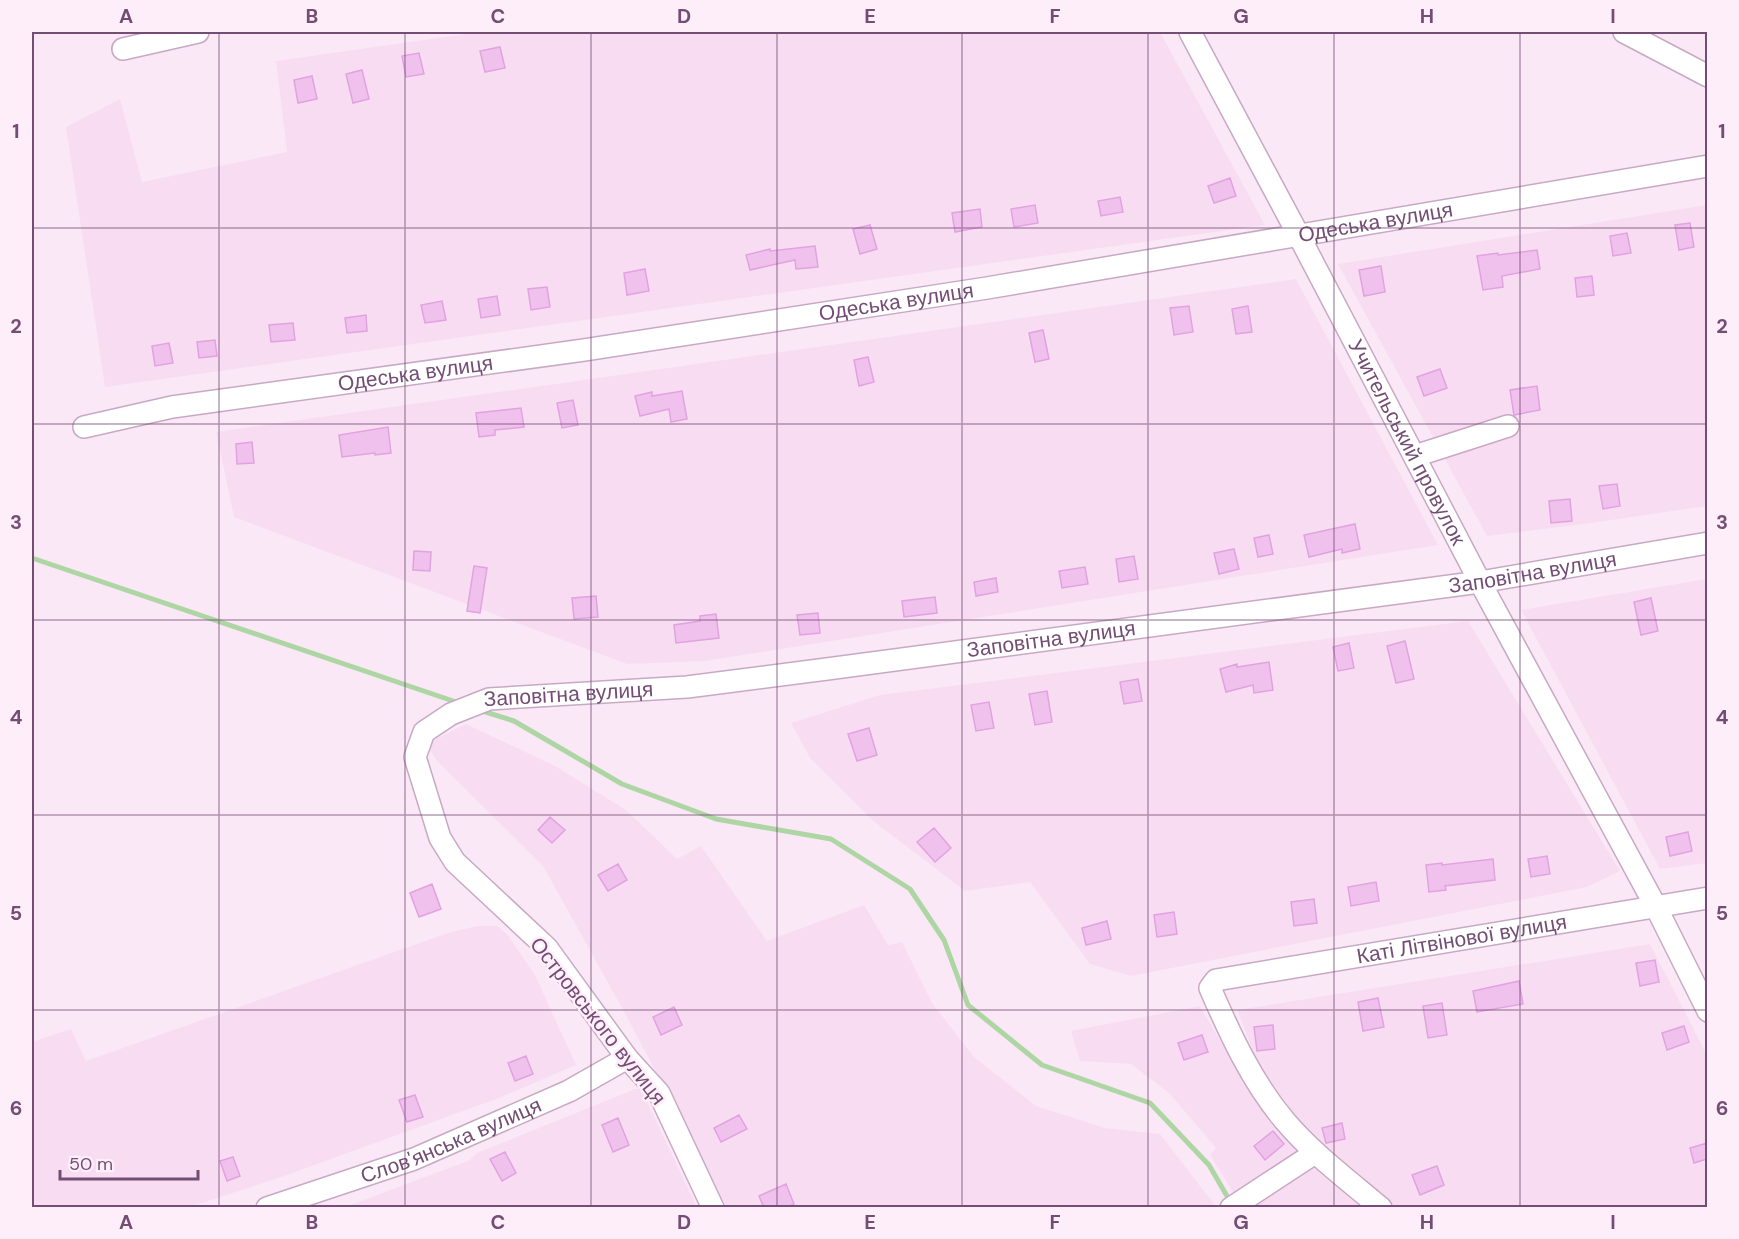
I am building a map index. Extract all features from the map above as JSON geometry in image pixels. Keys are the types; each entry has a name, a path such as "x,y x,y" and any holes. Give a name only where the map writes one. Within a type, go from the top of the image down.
{"street":[{"path":"123,49 198,32"},
{"name":"Учительський провулок","path":"1190,32 1479,582 1656,908 1707,1011"},
{"path":"1624,32 1707,76"},
{"name":"Одеська вулиця","path":"84,427 172,407 643,341 987,288 1707,166"},
{"path":"1414,456 1508,426"},
{"name":"Заповітна вулиця","path":"415,757 424,732 451,714 489,699 698,685 1479,582 1707,543"},
{"name":"Островського вулиця","path":"415,757 440,838 455,862 547,948 627,1058 659,1094 712,1208"},
{"name":"Каті Літвінової вулиця","path":"1315,1153 1284,1120 1259,1086 1210,988 1216,980 1707,898"},
{"name":"Слов'янська вулиця","path":"267,1208 414,1159 569,1091 627,1058"},
{"path":"1230,1208 1315,1153 1381,1208"}],"shaded area":[{"path":"480,32 1160,32 1265,225 105,387 66,127 120,99 142,182 287,152 276,61"},
{"path":"1707,205 1707,506 1487,536 1338,264"},
{"path":"1296,279 1438,545 705,661 627,664 234,517 216,432"},
{"path":"1707,579 1707,863 1660,869 1521,610"},
{"path":"1468,621 1620,871 1587,887 1131,976 1090,964 1030,882 965,891 872,820 810,758 791,723 880,695"},
{"path":"466,724 555,766 626,810 677,859 701,846 767,941 864,905 888,945 902,942 932,1003 974,1057 1036,1106 1105,1128 1160,1134 1214,1204 1207,1208 726,1207 622,1008 543,866 437,761 429,749 434,740"},
{"path":"477,926 497,926 507,934 535,975 576,1065 499,1098 273,1180 189,1207 32,1208 32,1042 71,1029 86,1061 451,932"},
{"path":"1650,944 1707,1055 1707,1207 1392,1207 1323,1151 1260,1069 1237,1010"},
{"path":"1200,1006 1250,1092 1297,1152 1236,1197 1210,1155 1216,1148 1169,1093 1131,1064 1080,1061 1071,1031"},
{"path":"635,1089 641,1089 697,1207 343,1208 470,1160 477,1153"},
{"path":"1315,1162 1365,1207 1252,1206"}],"building":[{"path":"500,47 505,68 485,72 480,51"},
{"path":"419,53 424,74 406,77 402,56"},
{"path":"362,70 369,99 353,103 346,74"},
{"path":"312,76 317,99 298,103 294,80"},
{"path":"1230,178 1236,196 1214,203 1208,186"},
{"path":"1120,197 1123,212 1101,216 1098,201"},
{"path":"1035,205 1038,223 1014,227 1011,209"},
{"path":"980,209 982,227 955,232 952,213"},
{"path":"1690,223 1694,247 1679,250 1675,225"},
{"path":"870,225 877,249 860,254 853,229"},
{"path":"1627,233 1631,253 1613,256 1610,236"},
{"path":"815,246 818,267 796,269 795,260 750,270 746,255 770,249 770,251"},
{"path":"1537,250 1540,269 1502,276 1503,287 1483,290 1477,256"},
{"path":"1381,266 1385,292 1364,296 1359,270"},
{"path":"645,269 649,291 627,295 624,273"},
{"path":"1592,276 1594,295 1577,297 1575,278"},
{"path":"547,287 550,307 531,310 528,289"},
{"path":"497,296 500,315 481,318 478,299"},
{"path":"442,301 446,320 425,323 421,305"},
{"path":"1189,306 1193,332 1174,335 1170,308"},
{"path":"1248,306 1252,332 1236,334 1232,309"},
{"path":"366,315 367,331 347,333 345,318"},
{"path":"293,323 295,340 271,342 269,325"},
{"path":"1043,330 1049,359 1035,362 1029,333"},
{"path":"215,340 217,356 199,358 197,342"},
{"path":"169,343 173,363 155,366 152,346"},
{"path":"868,357 874,382 859,386 854,360"},
{"path":"1440,369 1447,388 1424,396 1417,377"},
{"path":"1537,386 1540,410 1514,415 1510,390"},
{"path":"682,391 687,419 671,422 669,409 640,416 635,396 652,392 652,396"},
{"path":"573,400 578,425 562,428 557,403"},
{"path":"521,408 524,427 495,430 495,435 479,437 476,413"},
{"path":"388,427 391,453 342,457 339,435"},
{"path":"252,442 254,463 237,464 236,444"},
{"path":"1617,484 1620,506 1603,509 1599,486"},
{"path":"1570,499 1572,521 1551,523 1549,501"},
{"path":"1355,524 1360,549 1342,553 1342,549 1309,557 1304,535"},
{"path":"1269,535 1273,554 1258,557 1254,538"},
{"path":"1234,549 1239,569 1219,574 1214,553"},
{"path":"414,551 431,552 430,571 413,570"},
{"path":"1134,556 1138,579 1119,582 1116,559"},
{"path":"474,566 487,568 480,613 467,611"},
{"path":"1085,567 1088,584 1062,588 1059,571"},
{"path":"996,578 998,592 976,596 974,582"},
{"path":"596,596 598,617 574,619 572,598"},
{"path":"935,597 937,613 904,617 902,601"},
{"path":"1651,598 1658,631 1641,635 1634,602"},
{"path":"818,613 820,633 800,635 797,615"},
{"path":"716,614 719,638 676,643 674,625 700,621 700,616"},
{"path":"1405,641 1414,679 1396,683 1387,646"},
{"path":"1349,643 1354,668 1338,671 1333,647"},
{"path":"1269,662 1273,690 1254,693 1253,685 1226,692 1220,669 1237,664 1237,667"},
{"path":"1138,679 1142,701 1124,704 1120,682"},
{"path":"1047,691 1052,722 1035,725 1029,694"},
{"path":"989,702 994,728 976,731 971,705"},
{"path":"869,728 877,755 857,761 848,734"},
{"path":"550,817 565,830 552,843 538,830"},
{"path":"934,828 951,848 935,862 917,842"},
{"path":"1688,832 1692,851 1670,856 1666,837"},
{"path":"1547,856 1550,874 1531,877 1528,859"},
{"path":"1493,859 1495,880 1445,886 1446,890 1429,892 1426,865"},
{"path":"618,864 627,880 608,891 598,875"},
{"path":"1376,882 1379,901 1351,906 1348,887"},
{"path":"432,884 441,909 419,917 410,893"},
{"path":"1314,899 1317,923 1294,926 1291,902"},
{"path":"1174,912 1177,934 1157,937 1154,915"},
{"path":"1107,921 1111,939 1086,945 1082,928"},
{"path":"1655,960 1659,982 1640,986 1636,963"},
{"path":"1519,981 1523,1004 1477,1012 1473,991"},
{"path":"1378,998 1384,1027 1363,1031 1358,1002"},
{"path":"1442,1003 1447,1035 1428,1038 1423,1006"},
{"path":"674,1007 682,1025 661,1035 653,1017"},
{"path":"1273,1025 1275,1049 1257,1051 1254,1027"},
{"path":"1684,1026 1689,1042 1667,1050 1662,1033"},
{"path":"1202,1035 1208,1052 1184,1060 1178,1043"},
{"path":"526,1056 533,1074 515,1081 508,1063"},
{"path":"415,1095 423,1117 407,1122 399,1100"},
{"path":"739,1115 747,1129 721,1142 714,1128"},
{"path":"618,1118 629,1145 613,1152 602,1125"},
{"path":"1342,1123 1345,1139 1326,1143 1322,1128"},
{"path":"1273,1131 1284,1144 1265,1160 1254,1146"},
{"path":"1707,1143 1707,1159 1694,1163 1690,1148"},
{"path":"505,1152 516,1173 502,1181 490,1159"},
{"path":"233,1157 240,1176 227,1181 220,1161"},
{"path":"1437,1166 1444,1185 1420,1195 1412,1175"},
{"path":"786,1184 794,1204 785,1208 764,1208 759,1196"}],"waterway":[{"path":"32,558 459,703"},
{"path":"479,710 514,721 622,784 716,819 831,839 910,889 944,940 968,1005 1042,1065 1150,1103 1209,1165 1231,1203"}]}
